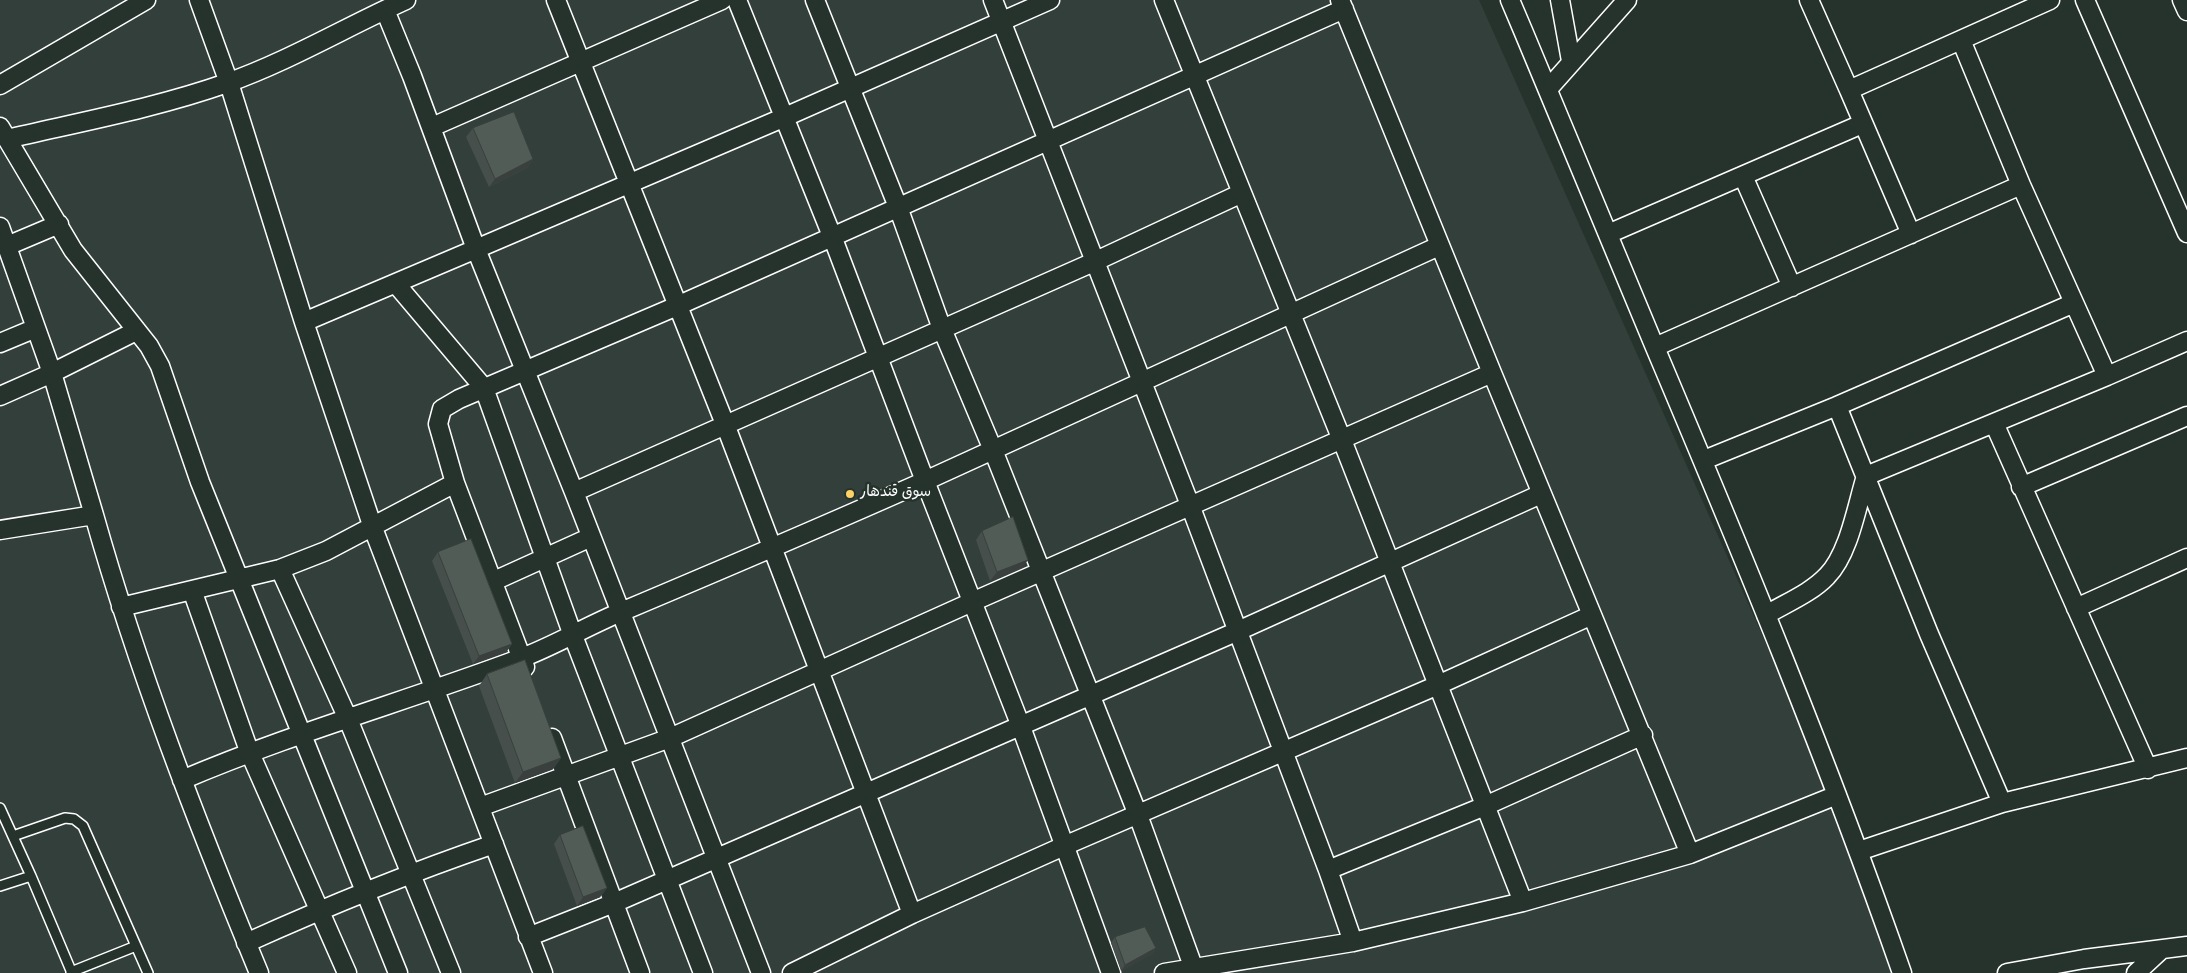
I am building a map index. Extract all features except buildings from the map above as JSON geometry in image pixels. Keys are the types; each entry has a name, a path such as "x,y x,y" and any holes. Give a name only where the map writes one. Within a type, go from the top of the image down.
{"street":[{"path":"0,85 146,0"},
{"path":"199,0 228,83 304,322 373,528 543,973"},
{"path":"398,973 200,482 160,366 149,346 92,276 3,133 178,99 228,83 307,49 406,0"},
{"path":"556,0 821,670 912,914"},
{"path":"432,127 722,0"},
{"path":"737,0 832,236 876,357 1020,724 1111,973"},
{"path":"815,0 898,207 942,328 994,450 1088,694 1138,815 1194,969"},
{"path":"993,0 1190,505 1284,752 1353,942"},
{"path":"304,322 850,89 1050,0"},
{"path":"1164,0 1342,440 1523,902"},
{"path":"1510,0 1704,460 1859,851 1902,973"},
{"path":"1560,0 1571,61"},
{"path":"1548,88 1627,0"},
{"path":"1809,0 1911,234"},
{"path":"1849,90 2050,0"},
{"path":"2085,0 2187,233"},
{"path":"2182,0 2187,11"},
{"path":"532,685 494,581 455,483 438,424 442,409 484,388 677,306 1048,139 1195,76 1342,5 1439,246 1690,854"},
{"path":"385,10 432,127 476,249 574,492 761,973"},
{"path":"1961,40 2021,185 2107,376"},
{"path":"1608,234 1862,124"},
{"path":"1743,176 1792,287"},
{"path":"1655,347 2021,185"},
{"path":"574,492 1096,261 1242,193"},
{"path":"5,251 59,224"},
{"path":"0,227 5,251 52,374 121,607 182,780 259,973"},
{"path":"182,780 249,751 434,690 522,658 620,612 772,550 1439,246"},
{"path":"396,284 484,388 572,633 703,973"},
{"path":"1704,460 1837,406 2074,303"},
{"path":"0,343 36,328"},
{"path":"1,394 52,374 136,331"},
{"path":"1766,615 1815,586 1828,575 1838,562 1866,476 2187,341"},
{"path":"480,807 670,738 1190,505 1492,374"},
{"path":"1837,406 1929,634 2002,803"},
{"path":"2021,488 2187,416"},
{"path":"1994,423 2021,488 2148,769"},
{"path":"121,607 280,569 326,551 373,528 455,483"},
{"path":"528,937 614,903 1088,694 1238,631 1541,494"},
{"path":"0,530 94,515"},
{"path":"494,581 591,537"},
{"path":"2076,608 2187,558"},
{"path":"280,569 348,719 452,973"},
{"path":"192,590 249,751 347,973"},
{"path":"792,973 912,914 1064,846 1438,685 1592,615"},
{"path":"546,721 640,973"},
{"path":"1328,870 1485,806 1642,735"},
{"path":"1859,851 2002,803 2187,758"},
{"path":"1164,973 1353,942 1523,902 1690,854 1837,795"},
{"path":"246,943 320,909 410,873 494,844"},
{"path":"2007,973 2084,959 2187,946"},
{"path":"2136,973 2162,949"}],"lane":[{"path":"0,808 32,876 71,972 136,946"},
{"path":"13,836 65,818 74,819 83,826 148,973"},
{"path":"0,886 32,876"}],"shaded area":[{"name":"سوق قندهار","path":"0,0 1479,0 1913,973 0,973"}],"place":[{"name":"سوق قندهار","path":"850,494"}]}
